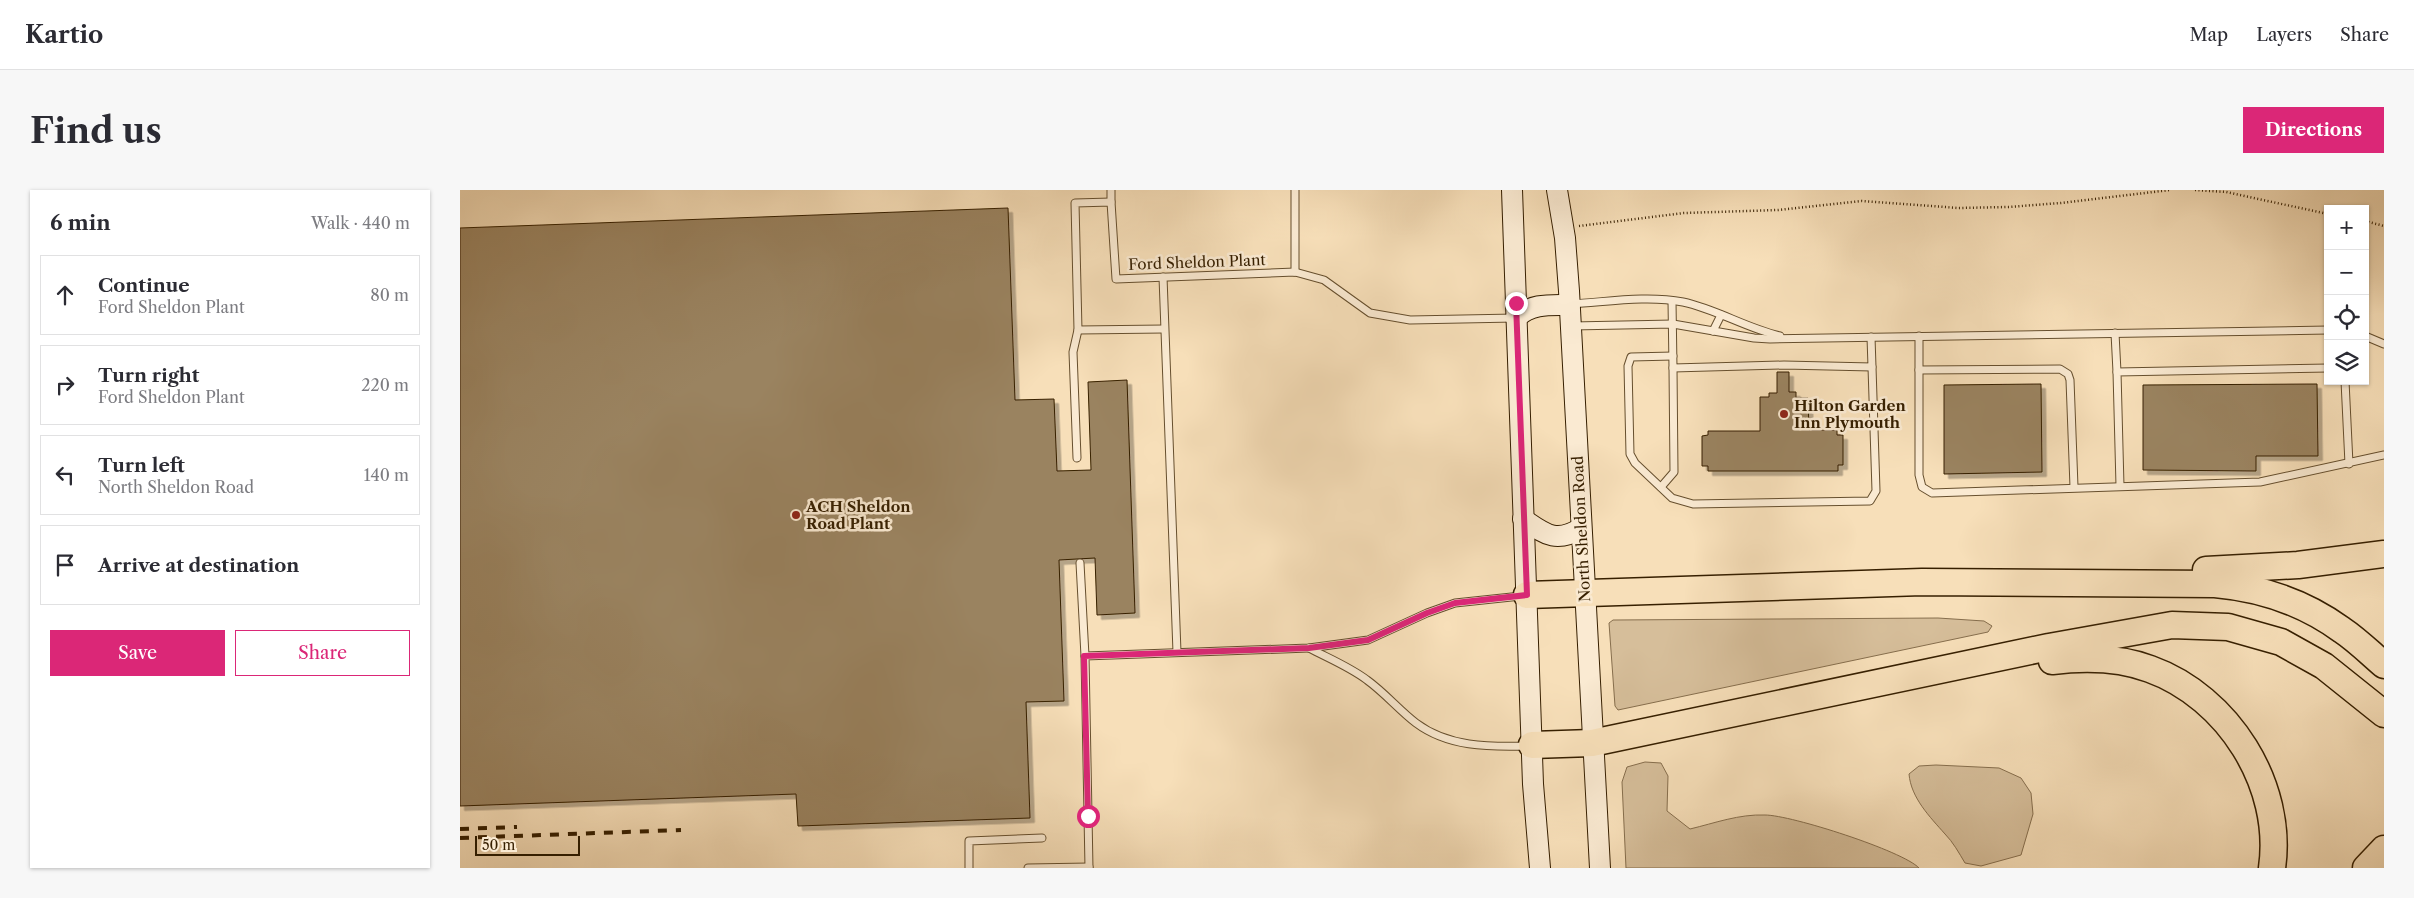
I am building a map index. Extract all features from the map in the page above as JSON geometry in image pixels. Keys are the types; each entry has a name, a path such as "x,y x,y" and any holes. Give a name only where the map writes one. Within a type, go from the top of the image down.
{"highway":[{"path":"2026,582 2139,573 2298,565 2384,554"},
{"path":"1527,595 1922,582 2234,585 2287,600 2316,613 2343,630 2384,665"},
{"path":"1532,745 1592,743 2134,630 2172,625 2208,625 2245,631 2281,642 2324,666 2384,714"},
{"path":"1910,677 1986,671 2048,661 2084,659 2114,660 2166,675 2182,684 2218,714 2238,737 2254,764 2268,800 2272,822 2272,868"},
{"path":"2366,868 2384,848"}],"main road":[{"path":"1512,190 1532,745 1540,868"},
{"name":"North Sheldon Road","path":"1557,190 1563,229 1570,305 1600,868"},
{"path":"1516,318 1522,312 1537,306 1570,305"},
{"path":"1523,518 1553,536 1565,536 1581,528"}],"lane":[{"name":"Ford Sheldon Plant","path":"1111,190 1116,279 1295,272 1324,280 1370,314 1410,320 1516,318"},
{"path":"1295,190 1295,272"},
{"path":"1077,458 1073,352 1078,330 1075,204 1111,202"},
{"path":"1163,277 1177,652"},
{"path":"1570,305 1638,300 1672,301 1702,307 1756,330 1788,338"},
{"path":"1661,487 1674,472 1672,301"},
{"path":"1712,331 1721,315"},
{"path":"1571,326 1673,324 1754,338 2324,330"},
{"path":"1078,330 1164,329"},
{"path":"2115,333 2120,486"},
{"path":"1673,356 1631,358 1628,366 1630,454 1636,463 1672,498 1693,504 1870,501 1876,491 1871,336"},
{"path":"1919,336 1919,475 1922,487 1932,493 2260,482 2384,456"},
{"path":"2369,338 2384,344"},
{"path":"1674,368 1784,365 1872,367"},
{"path":"2117,372 2324,368"},
{"path":"1919,370 2060,369 2068,374 2070,380 2074,487"},
{"path":"2345,385 2349,464"},
{"path":"1028,868 1089,867 1080,563"},
{"path":"1084,656 1309,648 1368,640 1427,613 1455,603 1527,595"},
{"path":"1309,648 1366,679 1415,722 1435,735 1459,743 1504,747 1532,745"},
{"path":"969,868 969,841 1042,838"}],"path":[{"path":"1563,229 1684,213 1778,210 1862,201 1958,208 2008,207 2061,203 2170,190"},
{"path":"2194,190 2226,192 2324,213"},
{"path":"2369,222 2384,226"}],"shaded area":[{"path":"1938,618 1984,621 1992,626 1988,632 1618,710 1615,706 1609,623 1613,620"},
{"path":"1645,762 1661,763 1668,776 1667,811 1690,829 1746,816 1765,815 1778,817 1846,835 1892,853 1919,868 1626,868 1622,782 1627,767"},
{"path":"1919,766 1999,768 2021,778 2031,793 2033,814 2021,855 1981,866 1965,863 1951,841 1922,807 1913,791 1909,774"}],"building":[{"name":"ACH Sheldon Road Plant","path":"1008,208 1015,400 1054,399 1057,471 1091,470 1088,382 1127,380 1135,613 1097,615 1095,558 1059,560 1064,701 1026,702 1030,818 798,826 796,794 460,806 460,228"},
{"name":"Hilton Garden Inn Plymouth","path":"1777,372 1789,372 1789,392 1796,392 1796,398 1808,398 1809,430 1837,430 1837,435 1843,435 1843,465 1838,465 1838,471 1708,471 1708,466 1702,466 1702,436 1708,435 1708,431 1760,431 1760,397 1769,397 1769,393 1777,393"},
{"path":"2041,384 2042,472 1944,474 1944,385"},
{"path":"2317,384 2318,456 2256,456 2256,471 2143,470 2143,385"}],"railway":[{"path":"460,829 517,827"},
{"path":"460,838 681,830"}],"place":[{"name":"Hilton Garden Inn Plymouth","path":"1784,414"},
{"name":"ACH Sheldon Road Plant","path":"796,515"}],"route":[{"path":"1088,816 1084,656 1309,648 1368,640 1427,613 1455,603 1486,598 1527,595 1516,303"}]}
